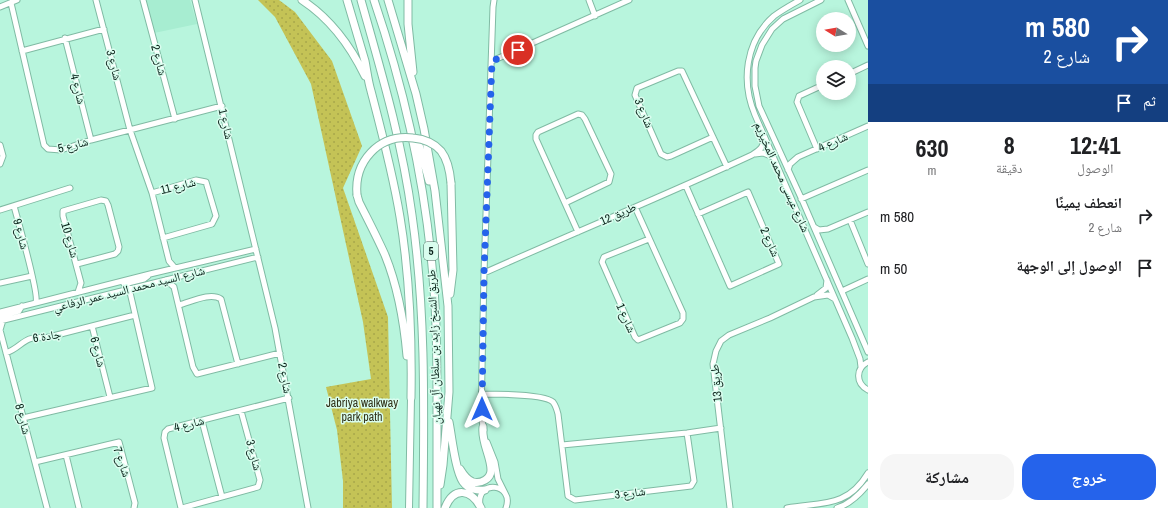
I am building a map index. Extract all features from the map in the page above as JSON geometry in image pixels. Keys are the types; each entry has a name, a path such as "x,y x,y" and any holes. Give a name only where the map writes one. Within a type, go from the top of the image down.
{"highway":[{"path":"302,0 328,20 341,36 358,62 370,87"},
{"path":"347,0 391,166 402,226 410,305 411,398"},
{"path":"355,0 369,26"},
{"name":"طريق الشيخ زايد بن سلطان آل نهيان","path":"361,0 382,70 395,122 404,166 414,232 420,286 424,355 423,508"},
{"name":"طريق الشيخ زايد بن سلطان آل نهيان","path":"374,0 388,40 408,118 420,175 429,233 434,290 437,508"},
{"path":"388,0 416,94"},
{"path":"408,0 408,24 416,94 435,191 448,306 448,412 443,465 437,499"},
{"path":"408,118 421,152 437,212"},
{"path":"411,398 405,334 396,290 385,256 357,195 357,179 359,170 366,158 375,148 383,143 401,138 419,139 430,142 446,159 451,183 453,270 448,306"},
{"path":"448,412 460,476 466,486 475,490 488,489"},
{"path":"457,462 463,473 470,481 475,483 485,481 489,477 491,470 483,438 483,427"},
{"path":"445,508 448,500 454,494 460,493 466,493 473,497 481,508"}],"main road":[{"path":"409,508 411,398"}],"street":[{"path":"0,7 17,0"},
{"name":"شارع 3","path":"96,0 130,130"},
{"name":"شارع 2","path":"143,0 174,119"},
{"name":"شارع 1","path":"195,0 256,249"},
{"path":"494,0 492,7 492,61 484,273 481,421 495,462 498,479 511,508"},
{"path":"589,0 595,16"},
{"path":"492,61 629,0"},
{"name":"شارع عيسى محمد المخيزيم","path":"800,0 774,17 762,30 756,40 748,67 747,82 750,102 852,338 860,359 861,367 858,375 859,380 867,390"},
{"name":"شارع عيسى محمد المخيزيم","path":"821,0 783,19 766,36 755,68 755,86 762,111 868,352"},
{"path":"848,0 868,46"},
{"name":"شارع 5","path":"11,3 44,144 48,149 61,150 91,140 222,106"},
{"path":"22,50 104,29"},
{"name":"شارع 4","path":"65,38 91,140"},
{"path":"856,71 868,65"},
{"name":"شارع 3","path":"713,137 671,156 663,156 636,95 637,88 678,71 682,71 713,137 727,167"},
{"path":"816,89 799,96 797,102 817,149"},
{"path":"750,102 754,104 758,101"},
{"path":"755,115 757,111 762,111"},
{"path":"565,203 609,182 611,179 611,174 585,118 578,114 538,132 535,138 578,232"},
{"name":"شارع 4","path":"782,156 789,158 798,157 868,126"},
{"name":"شارع 11","path":"130,130 152,193 169,261 175,268"},
{"name":"طريق 12","path":"484,273 686,186 752,155 763,146 764,137"},
{"path":"0,145 3,156 0,164"},
{"name":"طريق 12","path":"752,155 763,153 773,157"},
{"name":"شارع 4","path":"788,170 790,164 798,157"},
{"path":"802,199 868,170"},
{"name":"شارع 11","path":"152,193 196,180 206,182 216,216 212,224 163,238"},
{"name":"شارع 2","path":"686,186 698,214 730,286 779,264 748,192 698,214"},
{"path":"14,206 70,188"},
{"path":"790,195 795,195 798,191"},
{"name":"شارع 10","path":"77,264 115,254 118,251 119,247 106,201 101,200 63,211 63,216 81,283"},
{"name":"شارع 9","path":"0,210 14,206 37,296 36,302"},
{"name":"شارع 1","path":"635,207 683,313 680,323 639,340 634,337 602,262 604,258 649,239"},
{"path":"814,227 819,230 828,229 868,212"},
{"path":"850,220 868,264"},
{"path":"820,240 821,236 828,229"},
{"name":"شارع 2","path":"256,249 280,353 308,508"},
{"name":"شارع السيد محمد السيد عمر الرفاعي","path":"0,312 256,249"},
{"name":"شارع السيد محمد السيد عمر الرفاعي","path":"1,319 258,257"},
{"path":"166,270 169,261"},
{"path":"108,294 105,291 106,289 144,279 150,274"},
{"path":"0,283 32,276"},
{"path":"174,287 178,277"},
{"name":"طريق 13","path":"731,507 712,364 716,351 721,341 729,335 770,318 814,297 826,288 827,279"},
{"path":"842,292 868,279"},
{"path":"166,280 174,287 193,367 197,374 280,353"},
{"path":"78,292 81,283 89,289"},
{"path":"47,309 53,304 97,293 99,289 96,288"},
{"path":"23,418 152,388 129,288"},
{"name":"طريق 13","path":"814,297 828,295 836,299"},
{"path":"37,296 43,301"},
{"path":"179,305 212,296 218,296 221,299 238,364"},
{"path":"1,319 19,311 22,306"},
{"name":"شارع 6","path":"110,397 92,326 135,315"},
{"name":"شارع 8","path":"1,319 0,330 47,508"},
{"name":"جادة 6","path":"6,353 15,350 24,341 30,338 45,338 92,326"},
{"path":"852,338 858,338 860,336 859,333"},
{"path":"861,367 868,362"},
{"name":"شارع 3","path":"482,394 540,397 553,402 557,410 568,496 575,500 690,486 694,481 687,433"},
{"name":"شارع 4","path":"182,508 164,438 165,432 168,429 289,398"},
{"name":"شارع 3","path":"182,508 258,487 260,484 242,411"},
{"path":"202,421 222,497"},
{"path":"562,445 687,433 721,428"},
{"name":"شارع 7","path":"35,462 118,442 135,503 134,508"},
{"path":"66,455 79,508"},
{"path":"481,508 480,497 494,480 496,471"},
{"path":"787,508 829,503 840,499 857,489 868,473"},
{"path":"837,508 847,504 868,484"},
{"path":"405,508 408,498 409,485"},
{"path":"488,489 500,489 505,493"},
{"path":"506,508 508,502"}],"shaded area":[{"path":"145,0 190,0 197,24 154,33"}],"green space":[{"name":"Jabriya walkway park path","path":"258,0 279,0 295,12 332,61 362,146 343,188 388,317 392,508 343,508 343,481 337,430 326,387 371,379 363,322 311,84 275,17"}],"route":[{"path":"482,409 484,273 492,61 518,50"}]}
